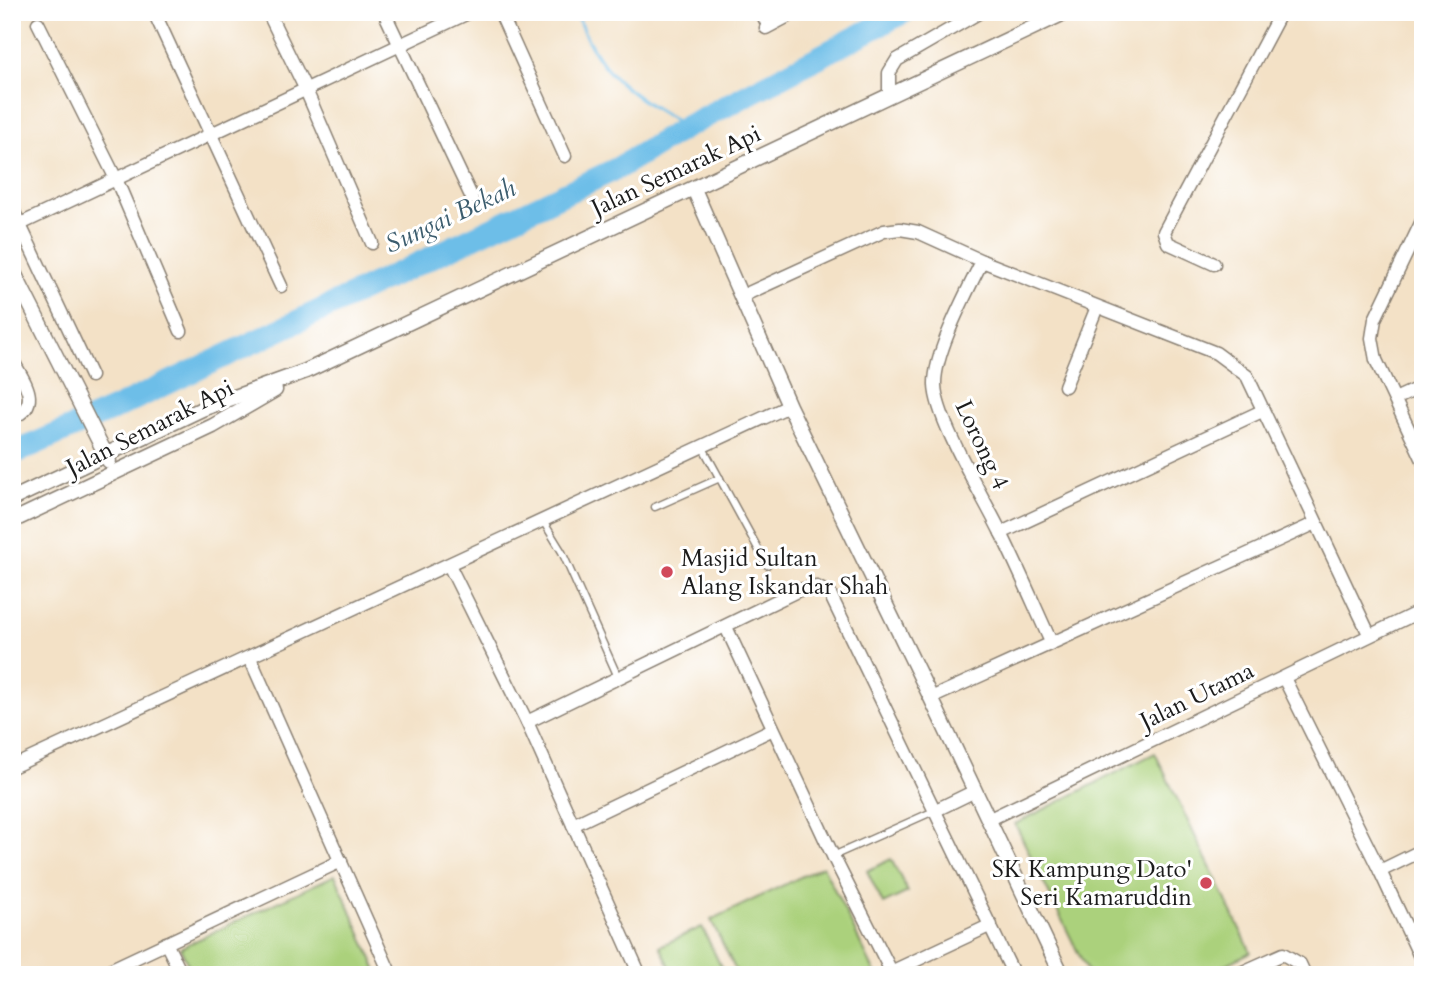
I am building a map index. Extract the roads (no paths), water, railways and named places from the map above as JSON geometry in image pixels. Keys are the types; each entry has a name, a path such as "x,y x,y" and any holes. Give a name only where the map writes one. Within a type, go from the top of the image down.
{"street":[{"path":"154,12 281,286"},
{"path":"268,12 306,90 372,243"},
{"path":"384,12 472,198"},
{"path":"16,226 470,12"},
{"path":"500,12 565,156"},
{"path":"766,28 796,12"},
{"path":"889,95 889,73 897,61 980,12"},
{"name":"Jalan Semarak Api","path":"12,499 202,410 306,371 1066,12"},
{"path":"1214,264 1168,243 1164,232 1281,12"},
{"path":"38,23 116,179 181,331"},
{"path":"694,189 789,406 1062,975"},
{"path":"12,208 16,226 92,376"},
{"path":"1423,219 1375,320 1372,338 1376,360 1423,460"},
{"path":"742,296 884,232 900,229 918,232 982,261 1216,353 1247,376 1369,634"},
{"name":"Lorong 4","path":"982,261 944,345 936,369 934,387 942,417 1001,533 1051,642"},
{"path":"12,269 115,473"},
{"path":"1066,386 1097,307"},
{"path":"12,359 29,393 29,404 24,413 12,418"},
{"name":"Jalan Semarak Api","path":"12,522 213,426 306,371"},
{"path":"1395,399 1423,386"},
{"path":"12,767 789,406"},
{"path":"1001,533 1262,411"},
{"path":"931,698 1316,523"},
{"path":"449,565 527,722 640,975"},
{"path":"527,722 799,590 817,587 830,594 1014,975"},
{"name":"Jalan Utama","path":"988,820 1423,610"},
{"path":"726,627 833,856 892,973 991,925"},
{"path":"250,658 391,975"},
{"path":"1284,678 1423,963"},
{"path":"573,825 773,729"},
{"path":"936,810 975,791"},
{"path":"1380,871 1423,850"},
{"path":"99,975 341,861"},
{"path":"166,943 182,975"},
{"path":"1236,975 1283,954 1300,964 1305,975"}],"lane":[{"path":"758,12 766,28"},
{"path":"702,446 767,565"},
{"path":"655,507 720,478"},
{"path":"543,521 562,552 619,678"},
{"path":"833,856 936,810"}],"waterway":[{"path":"576,12 585,34 606,68 633,93 686,127"},
{"name":"Sungai Bekah","path":"12,454 114,409 618,168 686,127 904,12"}],"place":[{"name":"Masjid Sultan Alang Iskandar Shah","path":"667,572"},
{"name":"SK Kampung Dato' Seri Kamaruddin","path":"1206,883"}]}
